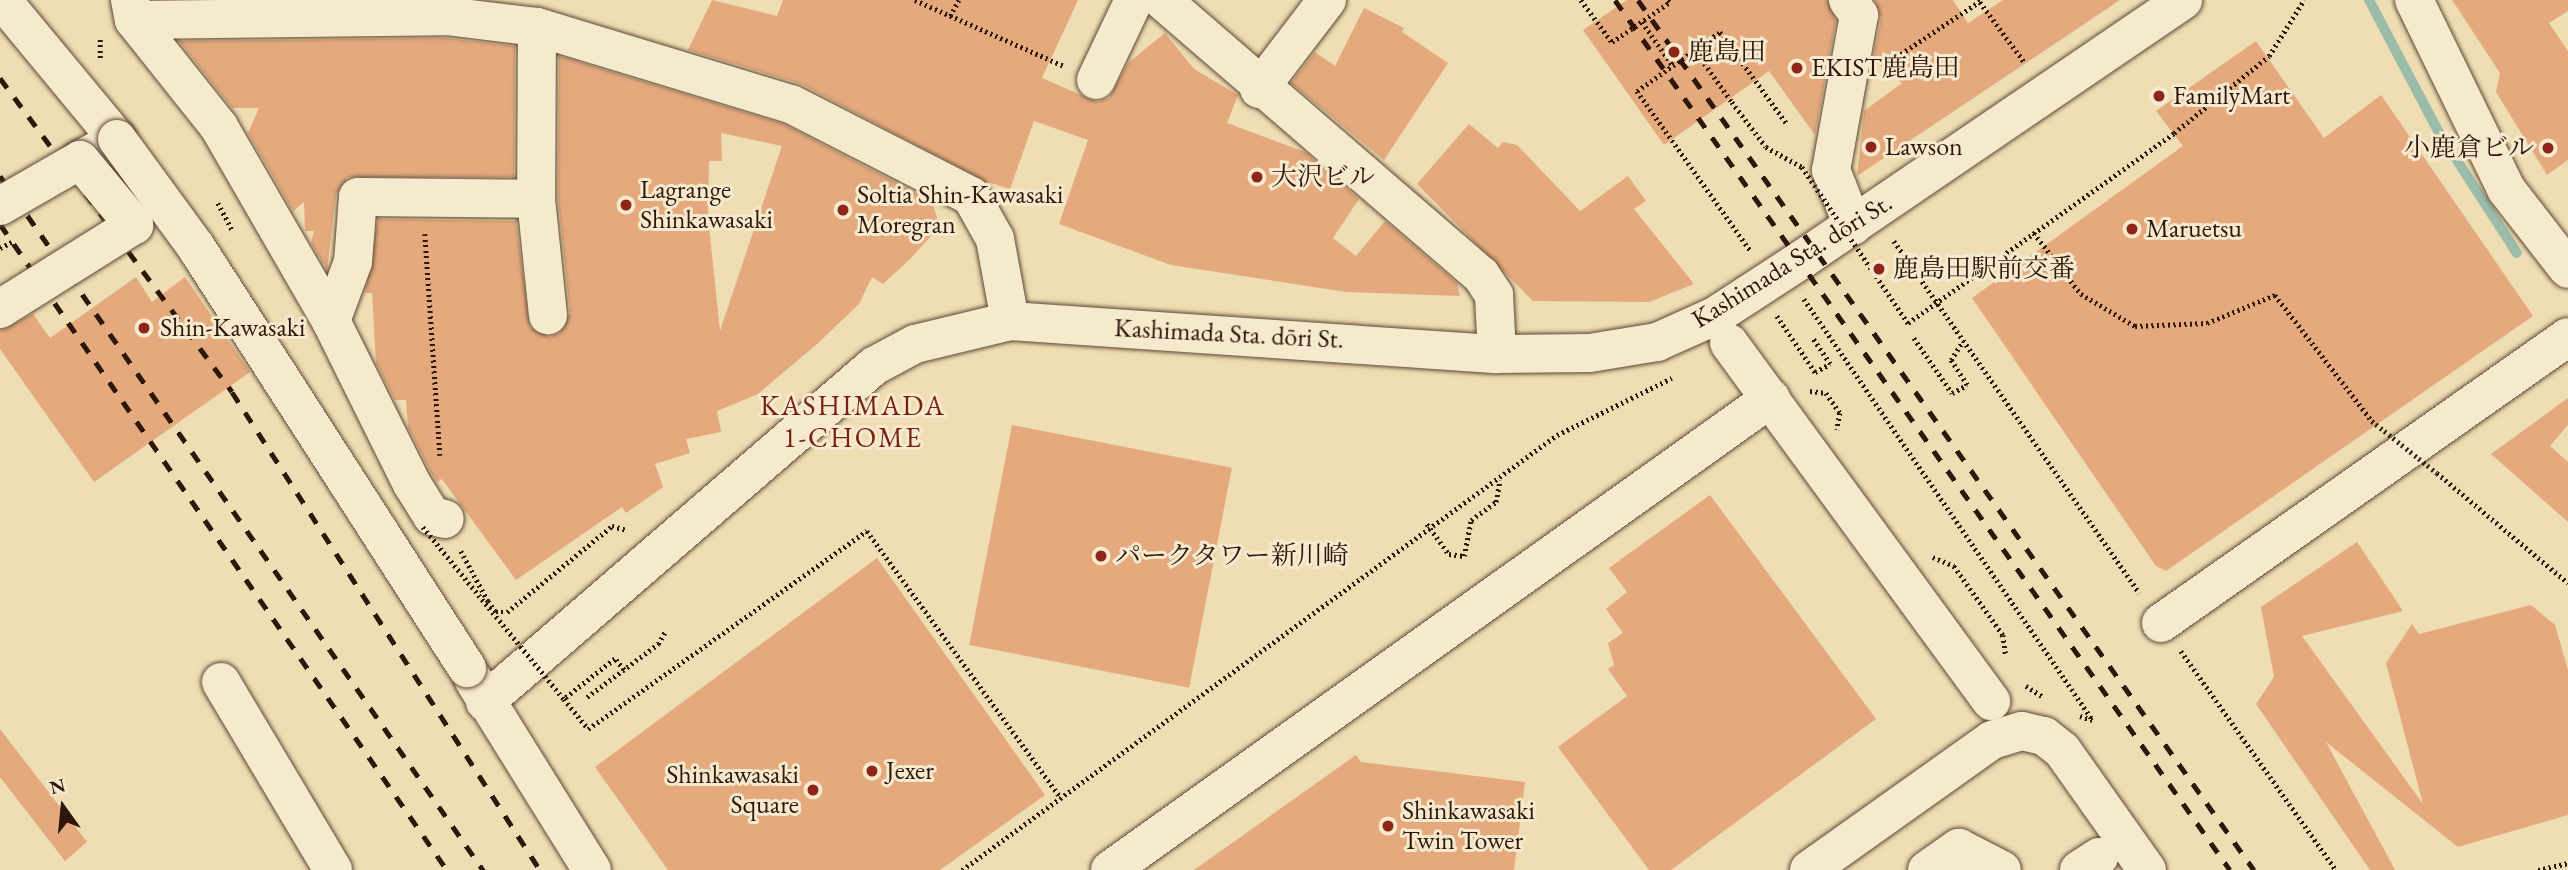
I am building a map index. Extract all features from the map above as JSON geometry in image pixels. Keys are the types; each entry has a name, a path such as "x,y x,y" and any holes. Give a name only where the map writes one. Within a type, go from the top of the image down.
{"street":[{"path":"2,0 117,139 196,247 467,668 485,702 592,870"},
{"path":"1096,80 1134,0"},
{"path":"1162,0 1259,89 1480,275 1494,295 1497,354"},
{"path":"1259,89 1327,0"},
{"path":"1849,0 1858,15 1831,170 1869,228"},
{"name":"Kashimada Sta. dōri St.","path":"485,702 874,366 949,332 1010,321 1497,354 1590,353 1657,342 1714,316 1869,228 2183,0"},
{"path":"2414,0 2506,189 2568,269"},
{"path":"132,10 446,16 537,27 791,104 947,180 971,195 995,239 1010,321"},
{"path":"132,10 219,127 331,321 412,484 432,516 431,519"},
{"path":"537,27 536,199 548,316"},
{"path":"0,206 117,139"},
{"path":"1,306 134,225 80,160"},
{"path":"331,321 353,262 358,197 536,199"},
{"path":"2161,624 2568,337"},
{"path":"1729,343 1991,701"},
{"path":"1110,870 1771,398"},
{"path":"221,682 333,870"},
{"path":"1809,870 1992,740 2022,731 2044,736 2062,750 2147,870"},
{"path":"1927,870 1959,848 2002,870"}],"path":[{"path":"915,0 1096,80"},
{"path":"950,16 959,0"},
{"path":"1581,0 1612,43 1669,1"},
{"path":"1695,50 1766,147 1802,167 1908,323 2034,233 2269,56 2304,0"},
{"path":"1844,89 1981,1 2030,69"},
{"path":"1642,22 1672,66"},
{"path":"1757,260 1637,91 1720,32 1787,124"},
{"path":"423,198 431,519 496,612 517,605 612,526 631,531"},
{"path":"1869,228 1963,341 2336,870"},
{"path":"2034,233 2081,294 2135,326 2207,323 2275,295 2372,421 2568,583"},
{"path":"1797,289 2092,720"},
{"path":"1773,309 1815,372 1830,364 1813,339"},
{"path":"1914,338 1952,393 1966,384 1951,360 1963,341"},
{"path":"962,870 1500,480 1557,435 1679,374"},
{"path":"1427,524 1449,554 1464,555 1471,520 1496,502 1500,480"},
{"path":"431,519 588,729 867,531 1061,798"},
{"path":"587,696 624,670 665,632"},
{"path":"564,699 615,659 624,670"},
{"path":"2538,870 2568,863"}],"building":[{"path":"712,0 777,16 783,0 1078,0 1042,78 1097,102 1109,98 1128,63 1165,33 1194,69 1238,95 1227,123 1305,152 1359,199 1333,238 1356,256 1385,221 1457,283 1460,296 1346,292 1171,265 1059,224 1088,140 1034,121 1010,189 985,181 801,84 688,50"},
{"name":"鹿島田","path":"1627,0 1827,0 1836,20 1815,135 1769,71 1664,145 1583,30"},
{"path":"1875,0 1953,0 1968,23 2003,0 2120,0 1857,176 1864,111 1902,83 1873,60 1881,18"},
{"path":"2452,0 2568,0 2568,11 2549,23 2568,51 2568,160 2547,175 2496,92 2500,73"},
{"path":"1364,8 1404,28 1402,32 1448,63 1384,160 1291,83 1315,52 1335,66"},
{"path":"445,38 515,46 514,177 348,177 336,195 327,270 311,243 314,231 305,231 304,202 293,211 248,133 259,108 232,108 179,41"},
{"path":"2256,41 2324,138 2381,95 2533,316 2166,571 2156,566 1972,298 2183,146 2156,111"},
{"path":"559,56 783,124 932,201 937,218 934,233 910,259 883,284 872,277 859,304 817,344 758,394 717,411 721,432 686,439 690,453 655,464 663,487 626,513 622,507 516,580 442,479 437,482 431,473 408,427 406,400 395,400 376,363 372,293 365,293 378,219 516,221 530,327 550,337 561,332 570,313 558,198","holes":["721,133 782,146 720,331 708,217 709,161 722,161"]},
{"path":"1469,124 1498,148 1503,142 1517,145 1580,211 1628,176 1646,201 1634,209 1694,284 1649,302 1533,301 1417,184"},
{"path":"136,277 152,302 185,277 250,372 94,482 0,349 0,331 33,314 50,338"},
{"path":"2568,398 2568,425 2550,446 2568,462 2568,522 2491,454"},
{"name":"パークタワー新川崎","path":"1012,425 1232,468 1189,688 969,645"},
{"path":"1710,495 1876,719 1671,870 1649,870 1558,747 1627,696 1608,669 1614,665 1608,643 1623,633 1606,609 1627,592 1609,568"},
{"path":"2357,542 2403,611 2302,636 2423,804 2386,663 2412,624 2419,634 2531,605 2555,625 2568,670 2568,815 2458,847 2326,742 2395,870 2370,870 2256,704 2274,677 2261,607"},
{"path":"877,558 1045,795 940,870 668,870 595,767"},
{"path":"0,729 87,842 65,861 0,777"},
{"name":"Shinkawasaki Twin Tower","path":"1356,755 1361,762 1525,782 1514,870 1194,870"}],"waterway":[{"path":"2369,0 2438,131 2517,253"}],"railway":[{"path":"1615,0 2230,870"},
{"path":"1638,0 2254,870"},
{"path":"0,78 232,392 540,870"},
{"path":"0,176 483,870"},
{"path":"0,224 447,870"}],"place":[{"name":"鹿島田","path":"1674,52"},
{"name":"EKIST鹿島田","path":"1797,68"},
{"name":"FamilyMart","path":"2159,96"},
{"name":"Lawson","path":"1871,147"},
{"name":"小鹿倉ビル","path":"2548,148"},
{"name":"大沢ビル","path":"1257,177"},
{"name":"Lagrange Shinkawasaki","path":"626,205"},
{"name":"Soltia Shin-Kawasaki Moregran","path":"843,210"},
{"name":"Maruetsu","path":"2132,229"},
{"name":"鹿島田駅前交番","path":"1879,269"},
{"name":"Shin-Kawasaki","path":"144,328"},
{"name":"パークタワー新川崎","path":"1101,556"},
{"name":"Jexer","path":"872,771"},
{"name":"Shinkawasaki Square","path":"813,790"},
{"name":"Shinkawasaki Twin Tower","path":"1388,826"}],"district":[{"name":"KASHIMADA 1-CHOME","path":"853,421"}]}
